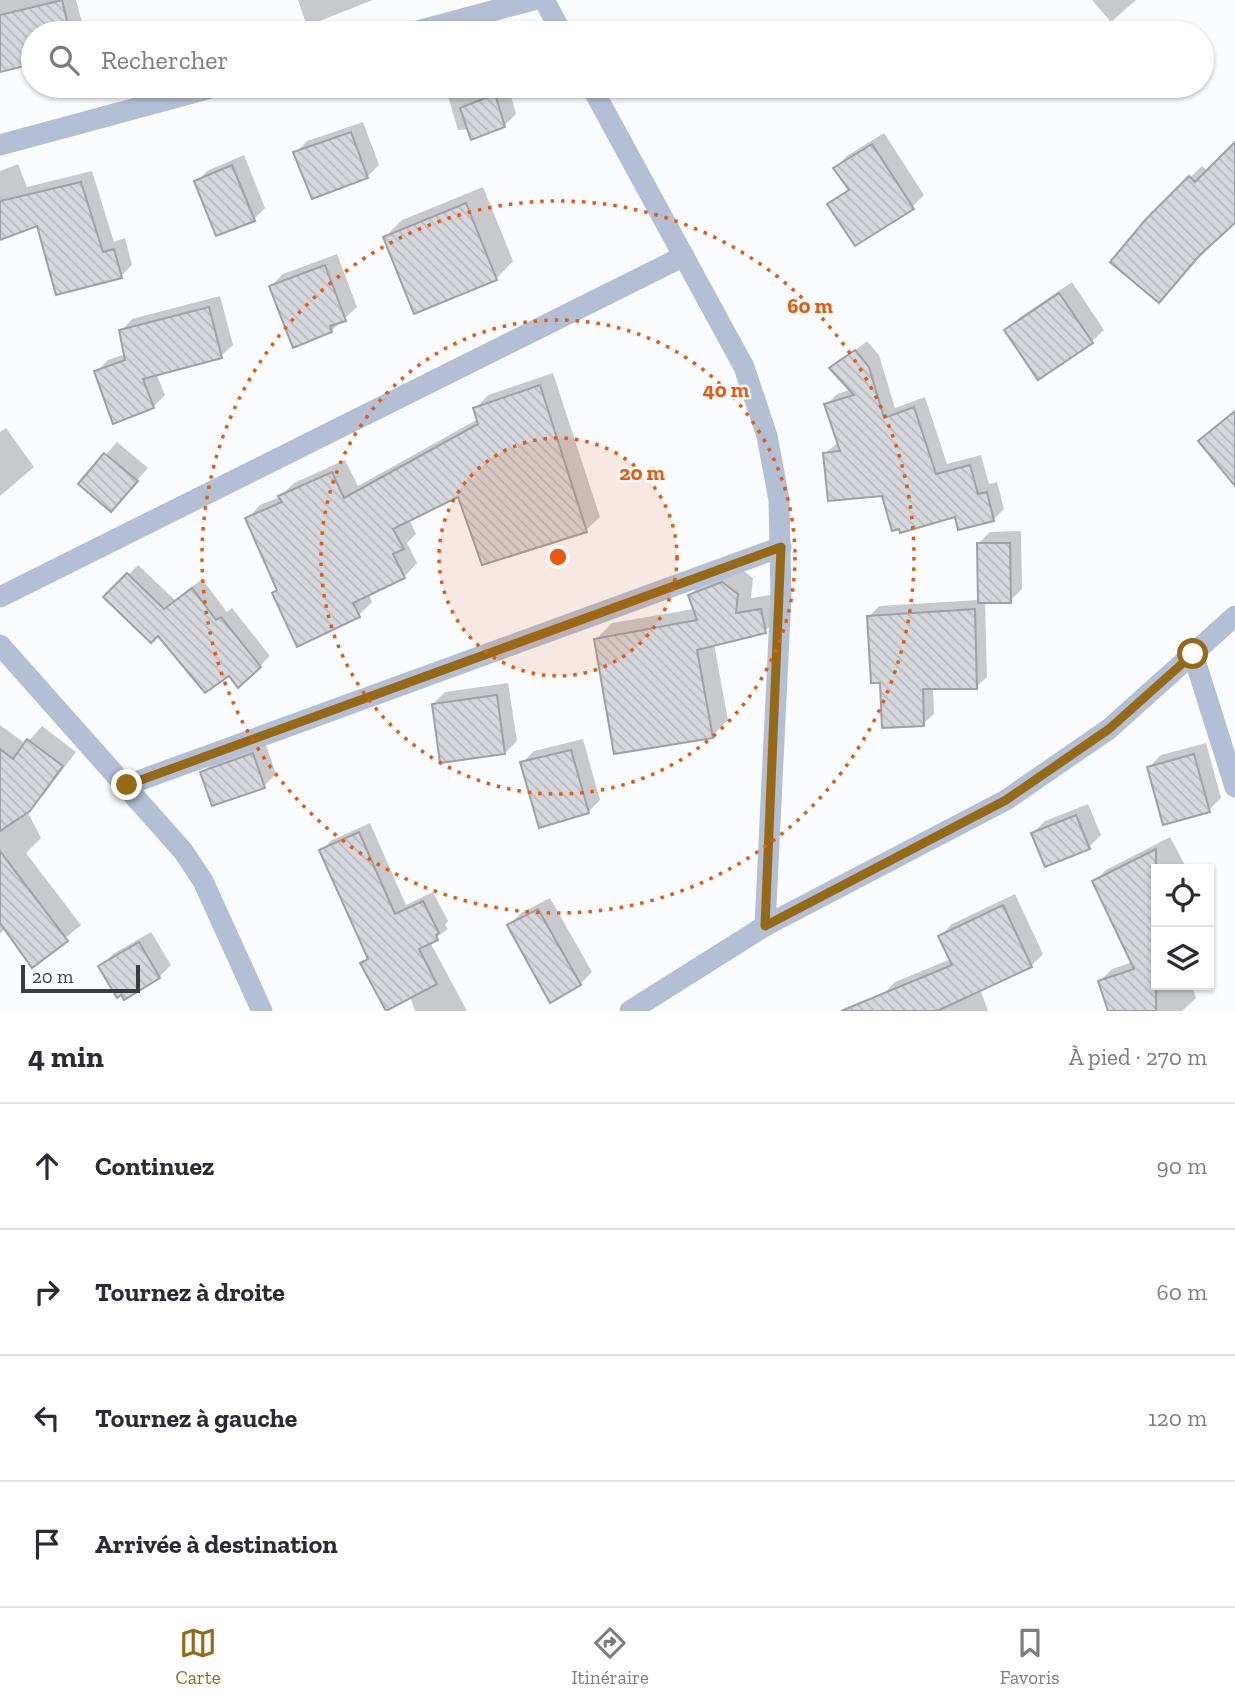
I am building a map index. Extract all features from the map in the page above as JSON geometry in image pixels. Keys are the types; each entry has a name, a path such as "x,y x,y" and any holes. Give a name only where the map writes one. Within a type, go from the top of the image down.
{"street":[{"path":"455,21 533,0"},
{"path":"544,0 555,21"},
{"path":"0,145 174,98"},
{"path":"598,98 744,367 767,436 779,500 781,547 765,926"},
{"path":"0,597 684,256"},
{"path":"127,785 781,547"},
{"path":"630,1011 765,926 1006,800 1109,729 1235,616"},
{"path":"0,645 159,820 202,881 262,1011"},
{"path":"1193,654 1235,787"}],"building":[{"path":"62,0 67,21 21,21 21,67 0,72 0,15"},
{"path":"485,98 496,98 505,127 471,140 460,108"},
{"path":"351,132 368,178 312,199 293,152"},
{"path":"1235,142 1235,223 1199,256 1159,303 1110,262 1146,219 1189,176 1195,182"},
{"path":"872,144 914,209 855,246 827,204 849,190 833,168"},
{"path":"232,165 255,221 216,236 194,181"},
{"path":"81,182 103,252 114,249 122,278 56,295 37,226 0,240 0,201"},
{"path":"466,203 497,280 414,314 383,237"},
{"path":"325,265 346,321 330,326 332,332 293,348 269,286"},
{"path":"1059,293 1093,343 1038,380 1004,330"},
{"path":"209,307 222,358 143,379 154,408 113,424 94,371 125,360 119,330"},
{"path":"855,350 869,367 884,418 914,407 936,474 970,465 978,494 987,492 994,521 958,530 955,517 900,533 899,529 892,531 882,496 828,501 823,453 840,451 824,404 854,395 829,368"},
{"path":"540,385 587,532 482,565 458,497 393,529 404,549 393,554 405,578 353,603 360,617 297,647 272,593 277,590 245,518 282,502 278,496 332,472 344,498 478,424 473,408"},
{"path":"1235,411 1235,486 1198,441"},
{"path":"104,453 138,481 111,512 78,484"},
{"path":"977,543 1010,543 1011,603 978,603"},
{"path":"127,573 164,609 192,588 216,620 221,617 261,667 238,688 229,676 205,693 158,636 151,643 103,597"},
{"path":"722,582 738,594 736,613 761,609 766,633 697,650 713,738 614,754 594,639 697,620 688,595"},
{"path":"975,609 977,689 923,689 924,726 882,728 880,683 871,683 867,616"},
{"path":"497,695 505,754 440,763 432,704"},
{"path":"27,739 63,766 30,811 0,831 0,749 13,759"},
{"path":"571,750 589,813 539,828 520,762"},
{"path":"253,753 265,788 212,806 200,772"},
{"path":"1194,754 1210,812 1163,825 1147,767"},
{"path":"1076,815 1090,849 1045,867 1031,833"},
{"path":"359,832 395,914 423,901 439,933 436,935 438,940 419,949 437,984 386,1011 360,963 368,959 319,850"},
{"path":"1156,849 1156,864 1151,864 1151,990 1156,990 1156,1011 1108,1011 1098,981 1134,969 1092,881"},
{"path":"0,851 68,941 32,968 0,923"},
{"path":"1003,905 1032,967 937,1011 841,1011 952,965 938,936"},
{"path":"538,909 581,985 550,1003 507,925"},
{"path":"139,942 160,978 124,1000 121,995 117,998 98,966"}],"route":[{"path":"127,785 781,547 765,926 1006,800 1109,729 1193,654"}]}
